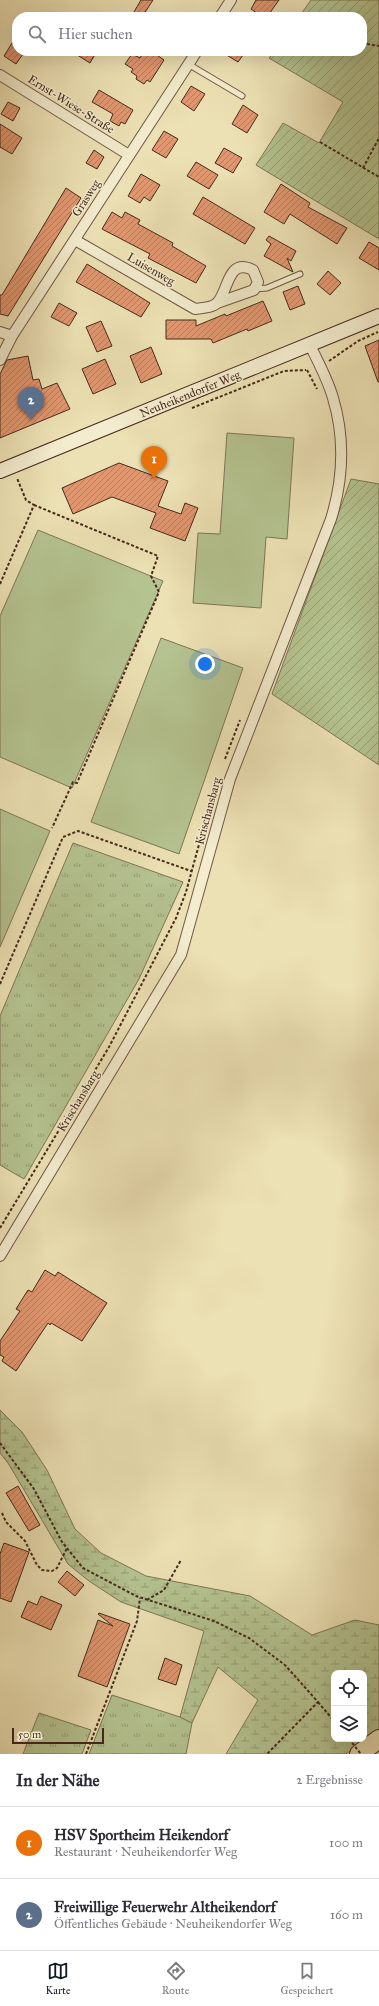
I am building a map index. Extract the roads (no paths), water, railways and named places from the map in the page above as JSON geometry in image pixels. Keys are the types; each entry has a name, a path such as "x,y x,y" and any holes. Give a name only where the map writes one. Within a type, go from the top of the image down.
{"highway":[{"path":"360,1754 379,1739"}],"street":[{"path":"223,12 231,0"},
{"name":"Grasweg","path":"0,360 12,336 194,56"},
{"name":"Ernst-Wiese-Straße","path":"0,75 129,155"},
{"name":"Luisenweg","path":"75,240 195,309 207,308 254,290"},
{"path":"217,303 233,272 239,268 246,266 253,270 258,282 254,290"},
{"name":"Neuheikendorfer Weg","path":"0,471 379,316"},
{"path":"0,332 12,336"},
{"name":"Krischansbarg","path":"0,1256 181,955 230,779 302,596 338,498 341,454 340,428 333,398 310,345"}],"lane":[{"path":"188,64 242,96"},
{"path":"254,290 267,288 300,274"}],"place":[{"name":"Freiwillige Feuerwehr Altheikendorf","path":"31,420"},
{"name":"HSV Sportheim Heikendorf","path":"154,479"}]}
